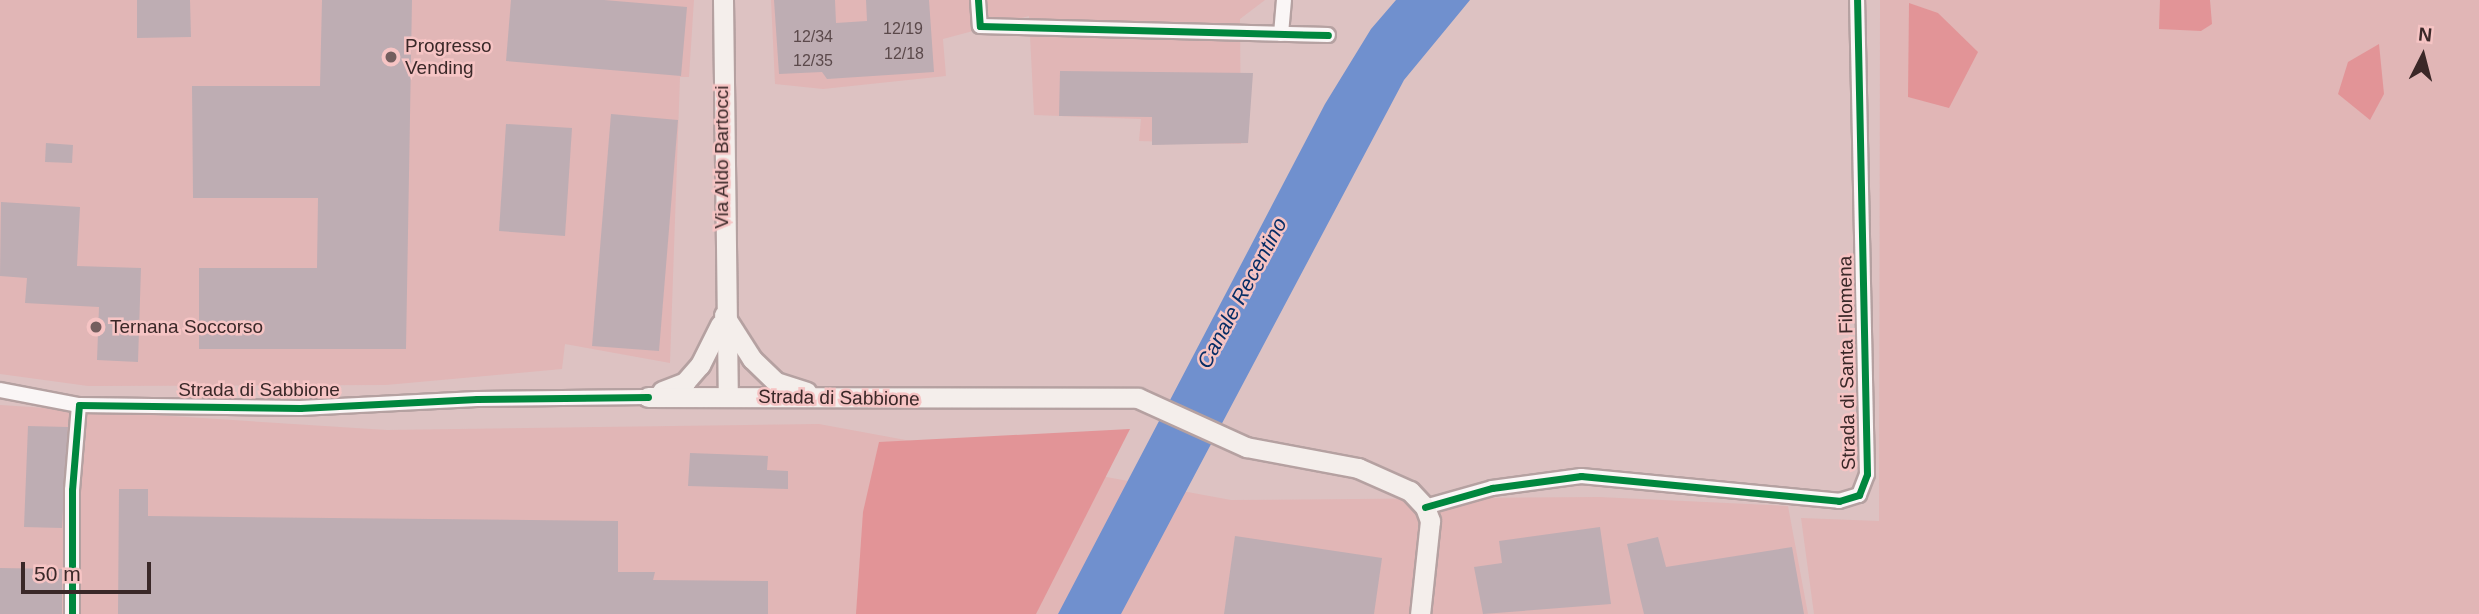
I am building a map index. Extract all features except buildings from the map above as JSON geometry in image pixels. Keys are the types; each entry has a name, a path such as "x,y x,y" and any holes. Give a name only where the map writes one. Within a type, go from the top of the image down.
{"main road":[{"name":"Via Aldo Bartocci","path":"723,0 723,314 728,395"},
{"name":"Via Aldo Bartocci","path":"648,397 685,382 713,345 723,314"},
{"path":"723,314 752,359 776,382 824,398"},
{"name":"Strada di Sabbione","path":"648,397 728,395 1006,401 1088,395 1138,398 1230,441 1358,468 1410,491 1425,507"},
{"path":"1420,614 1430,543 1425,507"}],"street":[{"path":"978,0 980,26 1328,35"},
{"path":"1281,34 1284,0"},
{"name":"Strada di Santa Filomena","path":"1425,507 1492,488 1581,476 1839,501 1859,495 1867,474 1857,0"},
{"name":"Strada di Sabbione","path":"0,390 79,405 300,408 477,399 648,397"},
{"path":"72,614 72,490 79,405"}],"shaded area":[{"path":"0,0 694,0 689,77 680,77 670,363 565,344 562,369 386,385 88,386 0,374"},
{"path":"771,0 1265,0 1240,19 1241,144 1139,141 1141,119 1034,115 1029,16 943,39 946,76 823,89 775,84"},
{"path":"1880,0 2479,0 2479,614 1814,614 1801,518 1879,521"},
{"path":"2160,0 2210,0 2212,24 2201,31 2159,29"},
{"path":"1909,3 1938,13 1978,52 1949,108 1908,97"},
{"path":"2379,44 2384,94 2370,120 2338,94 2348,62"},
{"path":"0,405 387,430 819,424 1231,500 1599,497 1788,506 1808,614 0,614"},
{"path":"1130,429 1036,614 856,614 863,512 879,442"}],"water":[{"name":"Canale Recentino","path":"1396,0 1470,0 1404,80 1121,614 1058,614 1325,104 1371,29"}],"cycle path":[{"path":"978,0 980,26 1328,35"},
{"path":"1425,507 1492,488 1581,476 1839,501 1859,495 1867,474 1857,0"},
{"path":"72,614 72,490 79,405 300,408 477,399 648,397"}],"place":[{"name":"Progresso Vending","path":"391,57"},
{"name":"Ternana Soccorso","path":"96,327"}]}
